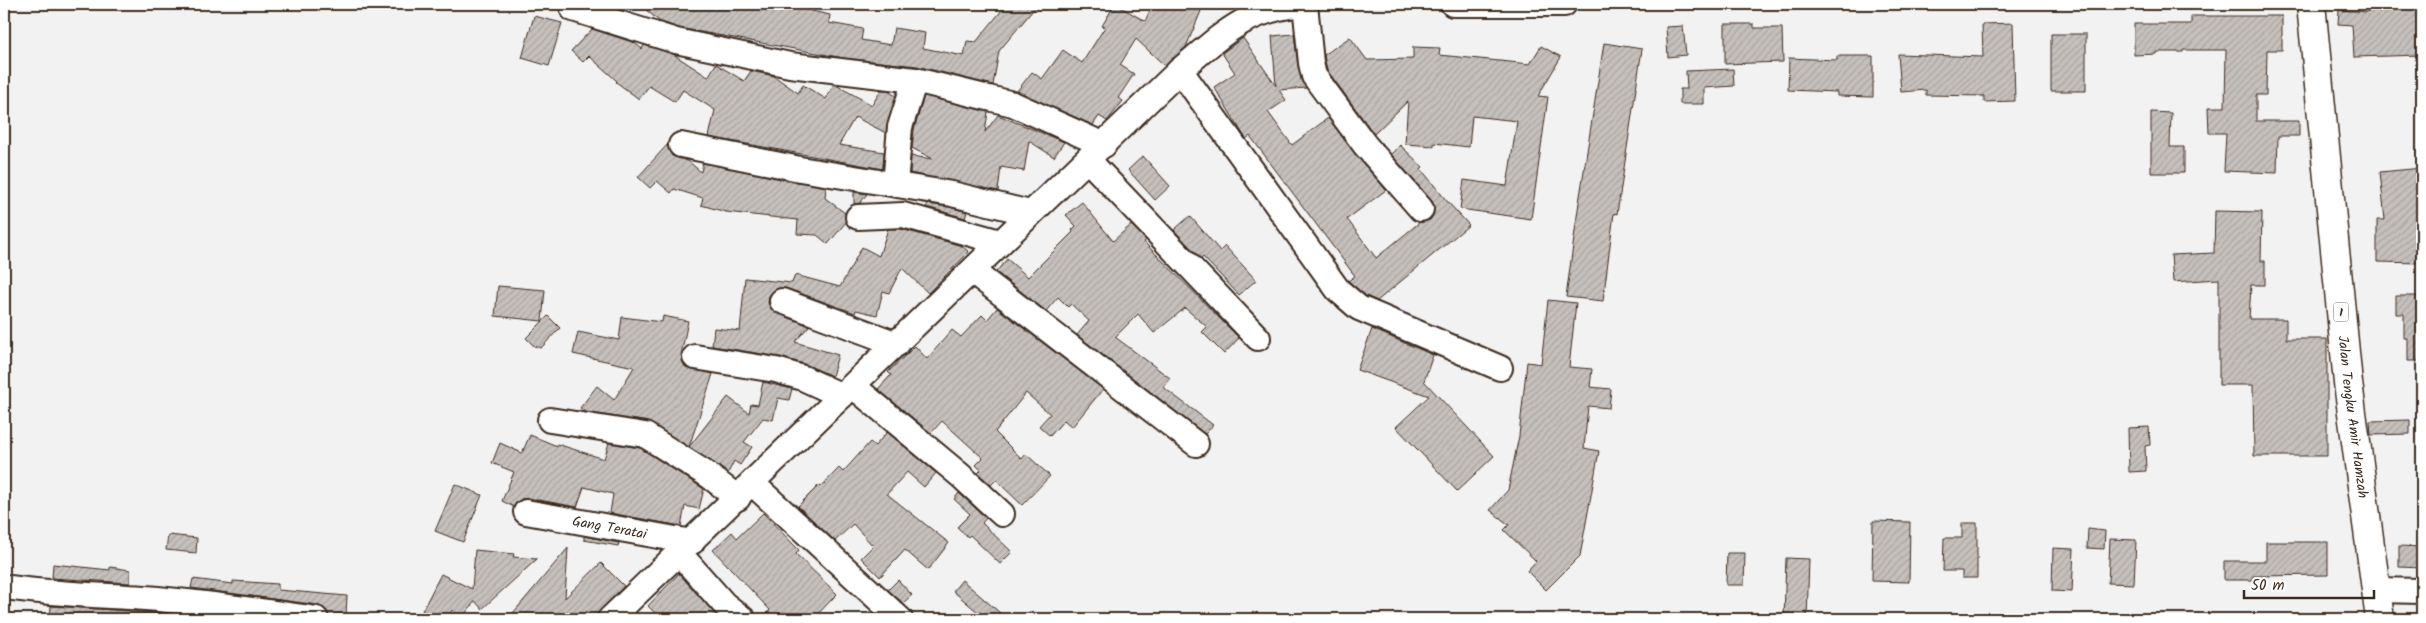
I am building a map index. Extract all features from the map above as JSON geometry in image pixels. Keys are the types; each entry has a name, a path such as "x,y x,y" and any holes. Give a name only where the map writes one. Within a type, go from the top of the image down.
{"highway":[{"name":"Jalan Tengku Amir Hamzah","path":"2311,4 2348,384 2380,619"}],"street":[{"path":"614,618 1000,242 1180,70 1234,26 1246,19 1269,9 1305,4 1314,76 1366,145 1421,209"},
{"path":"1453,4 1564,4"},
{"path":"573,9 686,43 790,65 915,80 1013,104 1096,152 1258,338"},
{"path":"1180,70 1338,290 1349,301 1373,314 1500,368"},
{"path":"895,184 900,127 915,80"},
{"path":"681,145 800,169 952,194 1030,213"},
{"path":"858,217 903,216 1000,242"},
{"path":"972,271 1196,444"},
{"path":"782,302 897,344"},
{"path":"695,357 776,370 847,391 961,476 1002,514"},
{"path":"550,420 644,435 708,475 745,491 900,619"},
{"name":"Gang Teratai","path":"526,512 686,548"},
{"path":"686,548 724,604 744,619"},
{"path":"4,588 198,604 316,619"},
{"path":"2376,590 2422,591"}],"building":[{"path":"639,4 754,4 753,7 782,12 783,4 804,4 803,9 830,15 829,23 863,29 861,40 891,45 894,28 925,33 923,48 964,56 967,41 976,42 1007,4 1038,4 999,51 993,85 917,66 844,58 679,28 659,21"},
{"path":"1115,4 1145,21 1153,4 1186,4 1201,11 1186,47 1165,66 1136,39 1120,65 1134,74 1118,98 1123,101 1107,121 1099,116 1093,125 1017,91 1032,72 1042,79 1063,50 1082,63 1105,27 1102,26"},
{"path":"2369,5 2422,5 2422,55 2354,57 2352,25 2338,24 2339,10 2368,12"},
{"path":"534,16 562,23 549,66 522,58"},
{"path":"2191,16 2282,16 2282,50 2267,50 2266,95 2256,95 2256,121 2299,121 2299,136 2278,136 2277,173 2224,171 2226,133 2209,133 2208,107 2225,107 2226,50 2183,50 2183,52 2156,52 2156,54 2134,55 2134,24 2191,24"},
{"path":"2013,23 2015,101 1984,102 1984,96 1926,95 1926,90 1901,92 1898,54 1983,57 1982,24"},
{"path":"1725,24 1754,24 1754,28 1782,28 1783,62 1725,64"},
{"path":"1683,26 1686,55 1668,57 1666,27"},
{"path":"592,29 635,43 642,49 644,45 673,54 708,77 716,64 744,81 751,71 774,76 798,93 803,85 826,99 834,84 872,105 881,90 886,90 896,96 886,133 855,117 839,145 884,152 883,169 709,137 715,110 683,90 675,102 649,86 639,99 616,82 589,56 583,62 571,51"},
{"path":"1294,34 1298,66 1306,88 1279,90 1286,100 1268,112 1292,145 1328,118 1355,154 1386,190 1347,219 1376,258 1420,222 1430,220 1434,213 1431,200 1391,154 1400,145 1423,167 1421,169 1469,225 1377,301 1366,296 1348,281 1355,276 1250,136 1246,139 1214,87 1235,73 1222,53 1243,38 1276,86 1272,36"},
{"path":"2051,34 2086,34 2086,91 2051,91"},
{"path":"1350,37 1367,60 1413,59 1413,47 1440,48 1439,55 1530,64 1541,46 1561,57 1538,96 1548,97 1531,219 1460,209 1464,180 1507,186 1517,121 1472,116 1469,147 1434,143 1434,146 1405,144 1408,101 1374,134 1327,70 1324,55"},
{"path":"1604,43 1642,49 1617,214 1614,213 1603,301 1566,297"},
{"path":"1837,56 1873,56 1873,97 1837,96 1837,92 1788,90 1789,58 1837,60"},
{"path":"1733,69 1734,86 1704,88 1704,104 1680,104 1680,89 1687,89 1686,71"},
{"path":"924,96 988,112 985,132 998,115 1064,142 1054,157 1029,141 1024,171 1001,167 998,191 910,173 911,156 933,159 912,148 914,130"},
{"path":"2151,112 2171,113 2170,147 2184,147 2184,173 2151,173"},
{"path":"667,145 672,156 688,161 701,172 703,163 826,187 825,198 845,213 846,222 828,244 817,235 797,234 798,220 726,212 701,205 703,198 674,189 671,193 657,181 650,188 638,177"},
{"path":"1143,156 1170,186 1155,200 1128,170"},
{"path":"2422,168 2422,263 2377,262 2377,220 2385,220 2380,172"},
{"path":"854,192 867,194 860,203 854,204"},
{"path":"1082,202 1113,241 1131,225 1146,240 1144,242 1239,338 1224,354 1202,332 1207,327 1185,308 1154,333 1138,314 1115,337 1170,378 1163,387 1213,425 1205,434 1077,335 1089,321 1071,304 1068,307 1058,297 1046,311 996,272 1007,259 1028,277 1073,232 1072,230 1076,226 1066,215"},
{"path":"928,204 967,212 965,218 926,207"},
{"path":"2215,211 2262,212 2261,261 2265,261 2265,285 2251,285 2249,319 2286,319 2286,339 2327,339 2327,456 2254,456 2253,385 2219,385 2219,279 2173,282 2171,255 2214,253"},
{"path":"1190,216 1220,251 1225,246 1256,280 1239,295 1174,230"},
{"path":"888,229 901,229 962,246 969,252 928,293 902,268 889,293 883,291 877,315 856,310 855,313 786,288 774,290 769,296 768,303 772,310 809,326 795,342 838,355 832,376 807,365 780,357 712,346 714,328 740,331 745,278 792,283 795,275 840,287 862,247 879,256"},
{"path":"498,286 545,290 542,321 495,316"},
{"path":"2396,296 2422,296 2422,361 2408,361 2408,338 2404,338 2404,314 2396,314"},
{"path":"1548,300 1576,303 1569,367 1592,369 1590,387 1611,389 1609,408 1588,406 1584,448 1599,451 1580,556 1546,590 1527,571 1536,561 1504,530 1509,525 1490,510 1508,490 1519,436 1527,362 1541,364"},
{"path":"997,308 1103,389 1072,427 1064,420 1050,436 1039,426 1050,414 1026,393 995,432 1022,459 1026,454 1050,476 1022,505 996,480 991,485 978,473 981,470 976,465 983,458 942,421 931,433 878,389 891,375 888,372 915,346 927,359 952,330 961,337 982,315 987,320"},
{"path":"548,316 560,328 541,348 534,346 526,338"},
{"path":"663,316 688,321 681,355 686,367 713,374 689,447 648,422 585,412 580,408 597,386 614,400 634,367 573,354 578,332 619,340 622,317 662,322"},
{"path":"1372,329 1433,355 1424,381 1494,456 1457,491 1396,427 1429,396 1357,370"},
{"path":"763,382 792,389 789,400 778,398 773,420 763,418 744,442 752,447 740,465 734,461 728,473 689,447 728,397 749,413 751,404 758,405"},
{"path":"2410,420 2410,434 2371,435 2370,421"},
{"path":"2149,427 2150,445 2145,446 2146,471 2129,472 2128,428"},
{"path":"887,432 936,473 924,487 907,472 887,494 949,543 928,570 905,550 880,577 861,558 873,546 853,524 835,541 798,506 819,485 821,487 839,468 843,472 870,442 875,446"},
{"path":"530,435 557,446 557,444 604,459 609,443 640,448 704,489 699,509 685,506 681,526 610,513 613,494 584,487 577,507 528,498 521,499 514,507 502,501 514,472 492,463 500,443 522,453"},
{"path":"455,484 482,495 463,542 435,531"},
{"path":"959,493 986,518 982,523 1012,552 1000,564 970,535 968,537 957,527 970,514 954,499"},
{"path":"763,513 799,550 796,554 837,594 813,619 761,619 770,610 713,550 732,532 737,538"},
{"path":"1873,521 1910,522 1909,582 1872,581"},
{"path":"1962,523 1977,523 1977,578 1962,578 1962,571 1943,571 1944,538 1962,538"},
{"path":"2088,529 2105,531 2104,549 2087,548"},
{"path":"168,535 197,538 196,553 166,550"},
{"path":"584,536 619,543 618,546 584,540"},
{"path":"2110,539 2136,540 2134,584 2108,583"},
{"path":"2266,542 2328,542 2328,575 2253,576 2253,580 2224,580 2224,561 2266,561"},
{"path":"2399,546 2422,547 2422,568 2399,567"},
{"path":"568,548 565,598 601,563 624,586 593,618 586,611 579,619 508,619"},
{"path":"2053,548 2074,549 2072,592 2052,591"},
{"path":"475,550 514,554 513,557 537,559 482,609 475,601 462,618 452,610 447,619 438,619 422,611 441,574 472,589"},
{"path":"1727,553 1745,553 1744,585 1726,585"},
{"path":"1786,558 1809,559 1807,619 1784,619"},
{"path":"53,564 110,570 110,567 130,570 130,583 52,578"},
{"path":"679,573 721,619 661,619 648,606"},
{"path":"193,579 233,584 233,581 278,584 278,590 347,596 346,615 338,615 338,619 329,619 325,609 318,605 191,588"},
{"path":"898,580 912,595 903,603 888,590"},
{"path":"962,580 1007,619 986,619 953,591"},
{"path":"51,606 144,612 218,619 50,619"}]}
